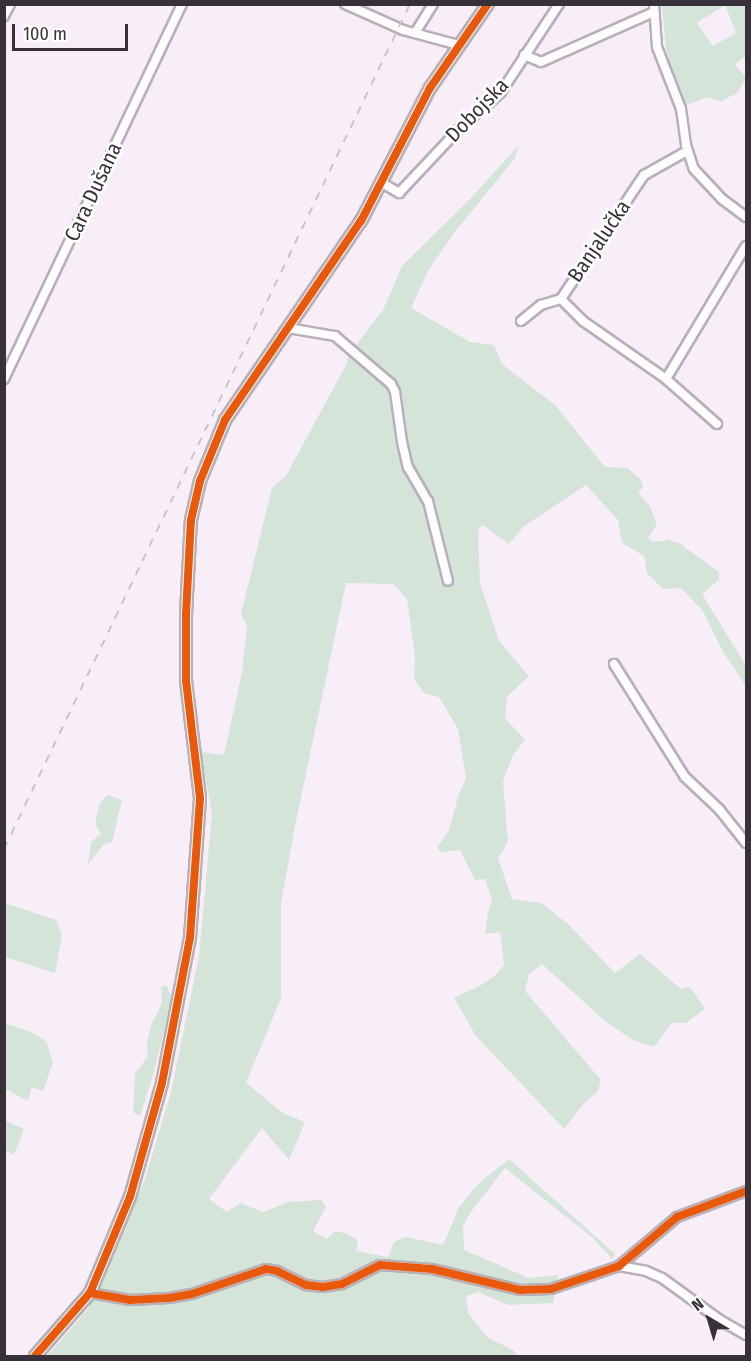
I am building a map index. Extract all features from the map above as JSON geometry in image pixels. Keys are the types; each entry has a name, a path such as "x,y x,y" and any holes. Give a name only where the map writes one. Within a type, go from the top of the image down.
{"main road":[{"path":"35,1356 90,1293 130,1197 162,1083 190,938 200,798 186,681 186,614 191,520 200,481 225,420 361,221 430,88 488,4"}],"street":[{"path":"4,16 10,4"},
{"name":"Cara Dušana","path":"4,379 182,4"},
{"path":"345,4 415,33 459,45"},
{"path":"415,33 433,4"},
{"name":"Dobojska","path":"381,183 399,193 460,128 501,92 559,4"},
{"path":"524,55 541,62 654,8 657,47 681,109 687,151 694,169 722,199 747,217"},
{"name":"Banjalučka","path":"687,151 644,175 561,298 583,321 666,379 717,424"},
{"path":"666,379 747,246"},
{"path":"521,321 541,305 561,298"},
{"path":"288,328 335,336 391,384 395,392 408,467 428,501 448,582"},
{"path":"614,664 685,777 719,809 747,843"},
{"path":"90,1293 130,1300 169,1298 192,1294 266,1269 277,1271 306,1285 323,1287 342,1284 380,1265 432,1269 535,1291 551,1289 619,1266 677,1217 747,1191"},
{"path":"619,1266 646,1271 662,1278 720,1320 747,1335"}],"green space":[{"path":"662,5 725,5 746,5 746,56 735,64 746,78 737,93 721,101 707,97 684,106 666,50","holes":["725,5 736,33 713,46 697,23"]},
{"path":"518,146 515,158 454,233 429,269 411,308 470,342 494,345 502,364 556,406 605,467 627,468 641,480 643,487 638,493 650,506 657,524 648,538 654,542 669,540 679,543 719,572 719,580 702,594 746,666 746,686 722,650 703,611 681,588 663,589 647,573 644,556 622,543 618,520 586,485 523,527 509,544 483,525 478,530 480,583 499,641 529,676 507,697 505,718 525,740 513,755 503,781 508,842 498,858 512,899 541,903 568,924 615,973 640,954 681,989 690,987 705,1009 686,1023 671,1023 654,1047 631,1039 604,1020 542,964 529,974 525,991 601,1080 598,1091 585,1102 564,1129 476,1036 454,998 481,985 496,975 504,965 500,932 485,934 492,900 485,879 475,880 460,850 441,852 437,848 449,830 459,793 466,779 458,729 439,697 424,693 414,679 415,656 407,599 393,584 346,583 281,904 281,998 246,1083 283,1113 305,1122 289,1160 262,1128 209,1199 227,1212 240,1203 263,1212 288,1202 321,1200 326,1207 313,1231 327,1239 335,1231 348,1234 358,1241 356,1251 388,1257 394,1242 405,1237 443,1245 459,1207 478,1184 509,1159 615,1254 612,1259 593,1238 505,1168 470,1213 463,1227 464,1250 529,1278 558,1275 553,1303 508,1305 478,1292 466,1296 468,1313 487,1337 513,1350 518,1356 47,1356 88,1309 144,1182 171,1092 199,956 212,813 200,752 224,755 242,672 247,626 241,614 272,488 286,476 347,363 348,356 383,310 402,266 471,198"},
{"path":"108,795 122,800 112,842 103,845 88,864 91,842 101,834 95,824 100,803"},
{"path":"5,903 56,920 62,935 55,973 5,957"},
{"path":"167,986 172,999 154,1072 140,1116 133,1112 135,1074 148,1056 147,1044 151,1025 162,1003 161,987"},
{"path":"4,1023 33,1033 47,1042 53,1063 43,1091 32,1087 28,1101 5,1089"},
{"path":"4,1120 24,1129 14,1155 5,1150"}],"railway":[{"path":"4,849 410,4"}],"cycle path":[{"path":"35,1356 90,1293 130,1197 162,1083 190,938 200,798 186,681 186,614 191,520 200,481 225,420 361,221 430,88 488,4"},
{"path":"90,1293 130,1300 169,1298 192,1294 266,1269 277,1271 306,1285 323,1287 342,1284 380,1265 432,1269 520,1290 551,1289 619,1266 677,1217 746,1191"}]}
